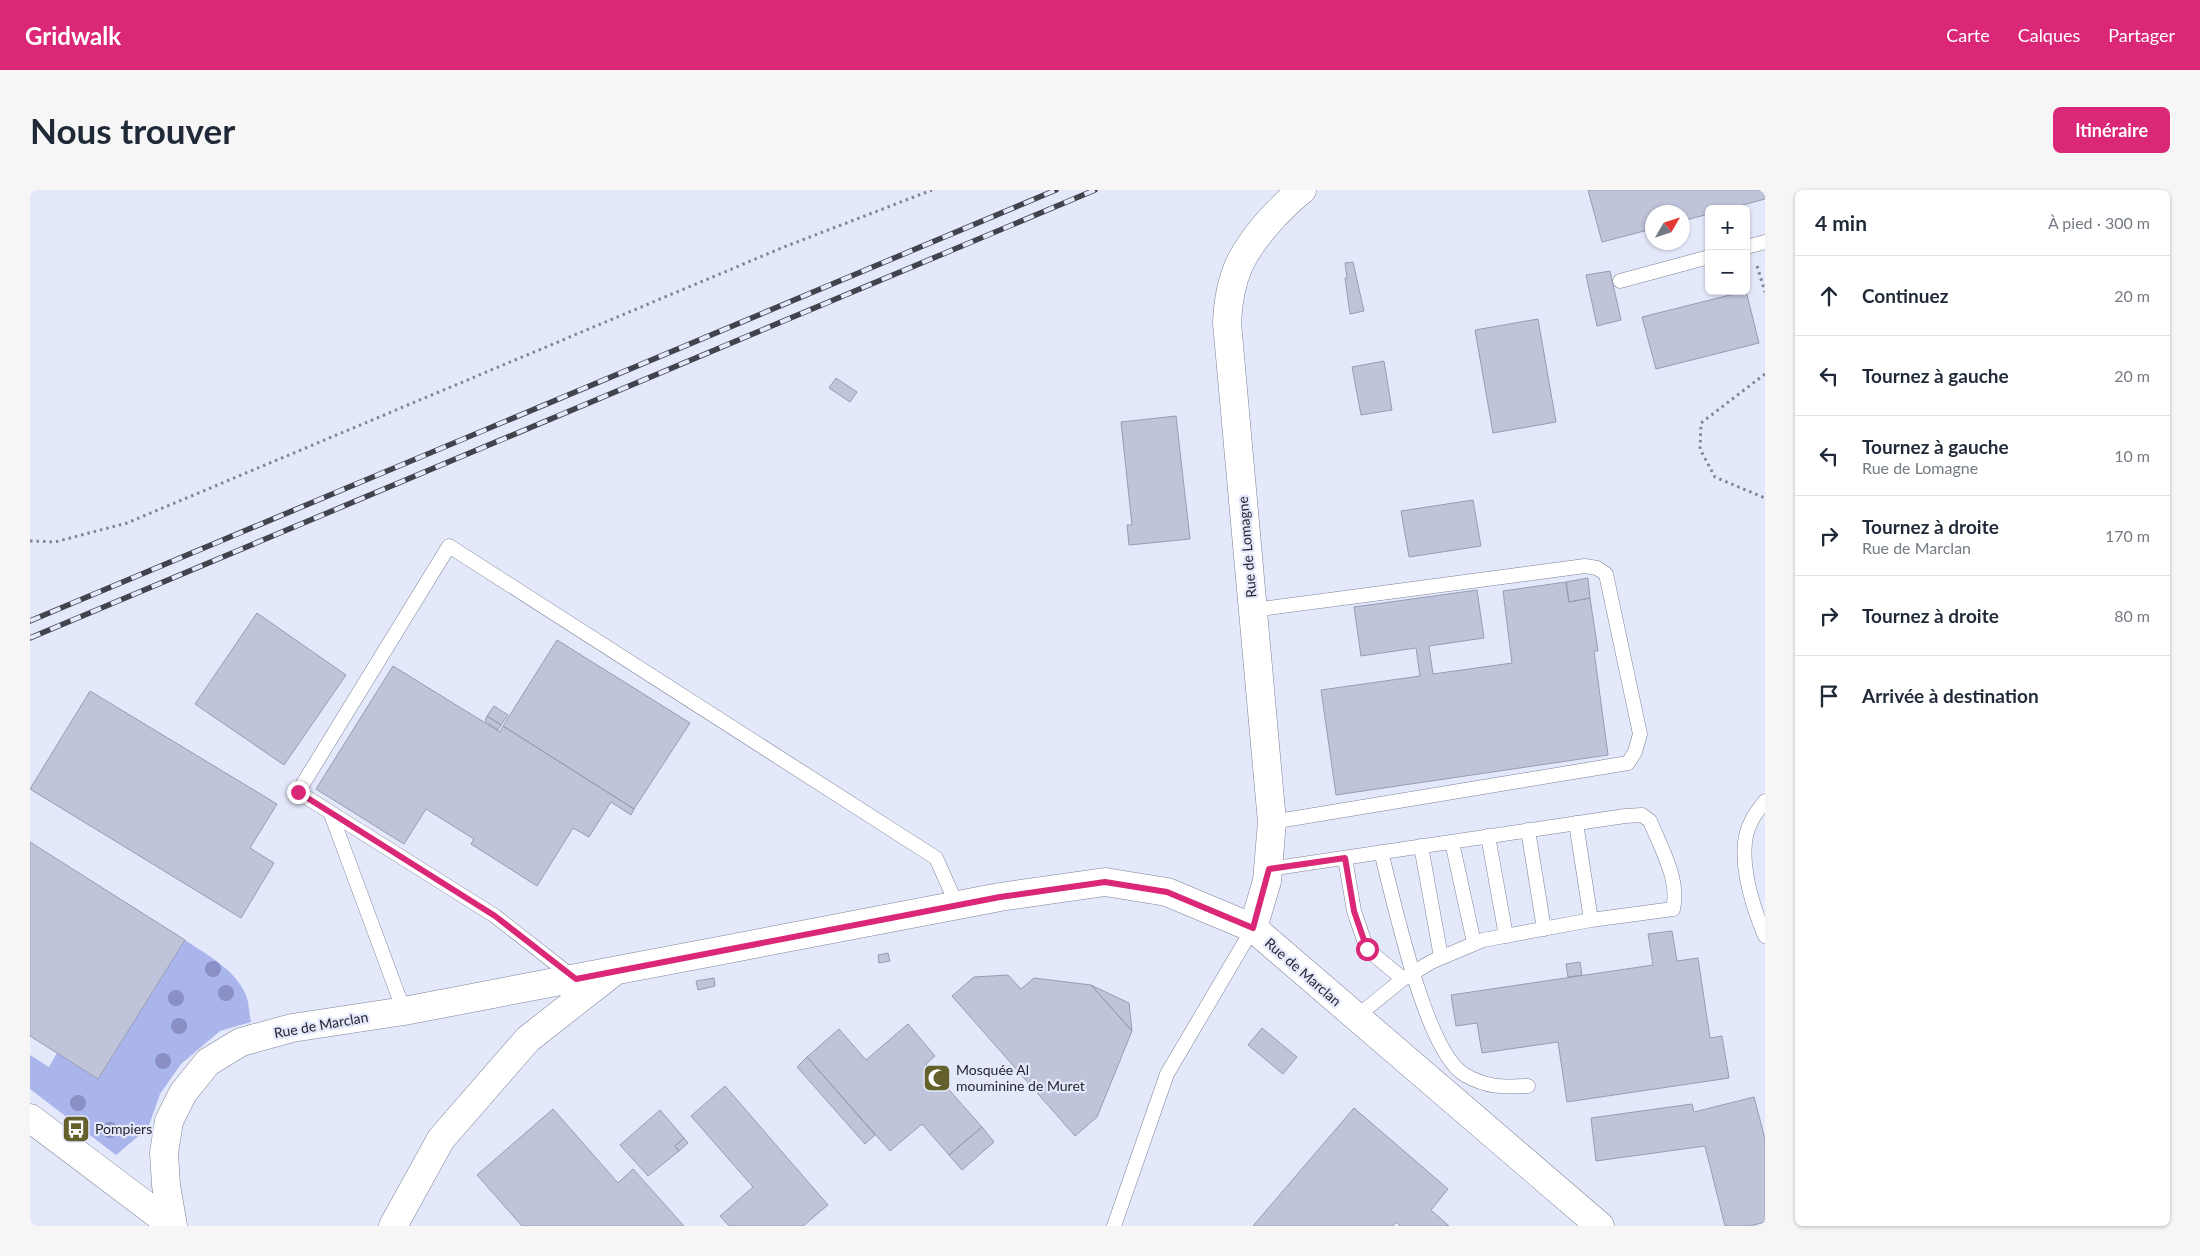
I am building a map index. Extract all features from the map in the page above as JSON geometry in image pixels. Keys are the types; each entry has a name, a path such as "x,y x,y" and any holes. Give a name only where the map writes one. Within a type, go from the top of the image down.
{"street":[{"name":"Rue de Lomagne","path":"1253,928 1269,869 1272,822 1227,323 1228,301 1236,267 1248,245 1284,206 1302,190"},
{"name":"Rue de Marclan","path":"173,1226 166,1185 164,1153 168,1121 183,1093 208,1062 240,1042 292,1028 404,1011 957,905 1105,882 1167,892 1253,928 1600,1226"},
{"name":"Rue de Marclan","path":"392,1226 441,1139 528,1039 614,972"},
{"name":"Rue de Marclan","path":"30,1118 173,1226"}],"lane":[{"path":"1620,281 1705,258"},
{"path":"576,979 495,916 298,792 449,546 936,858 957,905"},
{"path":"1253,610 1585,566 1597,568 1606,574 1640,734 1635,752 1628,763 1272,822"},
{"path":"1765,801 1751,821 1743,852 1755,912 1765,936"},
{"path":"331,814 404,1011"},
{"path":"1269,869 1576,823 1642,815 1650,821 1674,882 1676,896 1673,909 1591,920 1474,943 1441,957 1408,976 1356,1017"},
{"path":"1576,823 1591,920"},
{"path":"1528,830 1544,929"},
{"path":"1488,836 1506,936"},
{"path":"1452,842 1474,943"},
{"path":"1421,846 1441,957"},
{"path":"1381,852 1408,976 1440,1045 1464,1074 1492,1087 1528,1086"},
{"path":"1345,858 1354,911 1367,949 1408,976"},
{"path":"1114,1226 1167,1074 1253,928"}],"path":[{"path":"30,541 55,542 127,523 775,250 932,190"},
{"path":"1754,245 1765,292"},
{"path":"1765,374 1701,423 1700,449 1715,477 1765,498"}],"shaded area":[{"path":"185,940 220,963 235,978 246,995 251,1022 220,1031 181,1064 160,1094 148,1128 116,1155 30,1089 30,1055 49,1067 57,1053 98,1079"}],"building":[{"path":"1588,190 1765,190 1765,199 1743,205 1705,205 1705,215 1690,219 1690,205 1645,205 1645,231 1602,242"},
{"path":"1353,262 1364,311 1350,314 1345,263"},
{"path":"1610,271 1621,320 1597,326 1586,275"},
{"path":"1730,295 1747,295 1759,343 1656,369 1642,317"},
{"path":"1538,319 1556,422 1493,433 1475,330"},
{"path":"1384,361 1392,410 1361,415 1352,367"},
{"path":"836,378 857,392 850,402 829,388"},
{"path":"1176,416 1190,539 1129,545 1127,525 1132,525 1121,422"},
{"path":"1473,500 1481,546 1409,557 1401,511"},
{"path":"1588,578 1590,598 1569,602 1566,582"},
{"path":"1566,582 1569,602 1590,598 1598,651 1594,651 1608,755 1336,795 1321,690 1420,676 1416,648 1361,656 1354,607 1477,590 1484,638 1429,646 1433,674 1512,663 1503,591"},
{"path":"257,613 346,675 284,765 195,704"},
{"path":"557,640 690,723 634,809 503,726"},
{"path":"393,666 500,732 503,726 634,809 631,815 611,802 589,837 573,828 537,886 471,844 474,839 426,809 404,844 316,789"},
{"path":"90,691 277,804 250,848 274,863 241,918 30,789"},
{"path":"494,706 508,715 501,725 487,716"},
{"path":"487,716 501,725 498,730 485,721"},
{"path":"30,842 185,940 98,1079 30,1036"},
{"path":"1672,931 1677,961 1698,958 1710,1038 1722,1036 1729,1078 1567,1102 1558,1042 1482,1053 1477,1023 1456,1026 1451,995 1653,965 1648,934"},
{"path":"888,953 890,961 879,963 878,955"},
{"path":"1580,962 1582,975 1568,977 1566,964"},
{"path":"1008,975 1021,989 1034,978 1091,985 1132,1031 1097,1117 1075,1136 952,996 974,977"},
{"path":"714,978 715,986 698,990 696,981"},
{"path":"1091,985 1129,1003 1132,1031"},
{"path":"908,1024 935,1056 926,1064 982,1127 949,1155 922,1124 890,1151 807,1057 839,1029 866,1060"},
{"path":"1262,1028 1297,1057 1283,1074 1248,1045"},
{"path":"807,1057 875,1135 865,1144 797,1067"},
{"path":"725,1086 828,1205 803,1226 729,1226 720,1216 753,1187 691,1116"},
{"path":"1754,1097 1765,1139 1765,1222 1750,1226 1725,1226 1705,1146 1596,1161 1591,1118 1692,1104 1694,1112"},
{"path":"1354,1108 1448,1189 1431,1210 1449,1226 1400,1226 1396,1222 1393,1226 1253,1226"},
{"path":"553,1109 618,1183 633,1169 684,1226 522,1226 477,1175"},
{"path":"660,1110 684,1138 675,1146 679,1151 648,1176 620,1145"},
{"path":"982,1127 994,1142 962,1170 949,1155"},
{"path":"684,1138 688,1143 679,1151 675,1146"}],"railway":[{"path":"30,621 1056,190"},
{"path":"30,638 1095,190"}],"place":[{"name":"Mosquée Al mouminine de Muret","path":"937,1078"},
{"name":"Pompiers","path":"76,1129"}],"route":[{"path":"298,792 345,824 495,916 576,979 1000,897 1105,882 1167,892 1253,928 1269,869 1345,858 1354,911 1367,949"}]}
